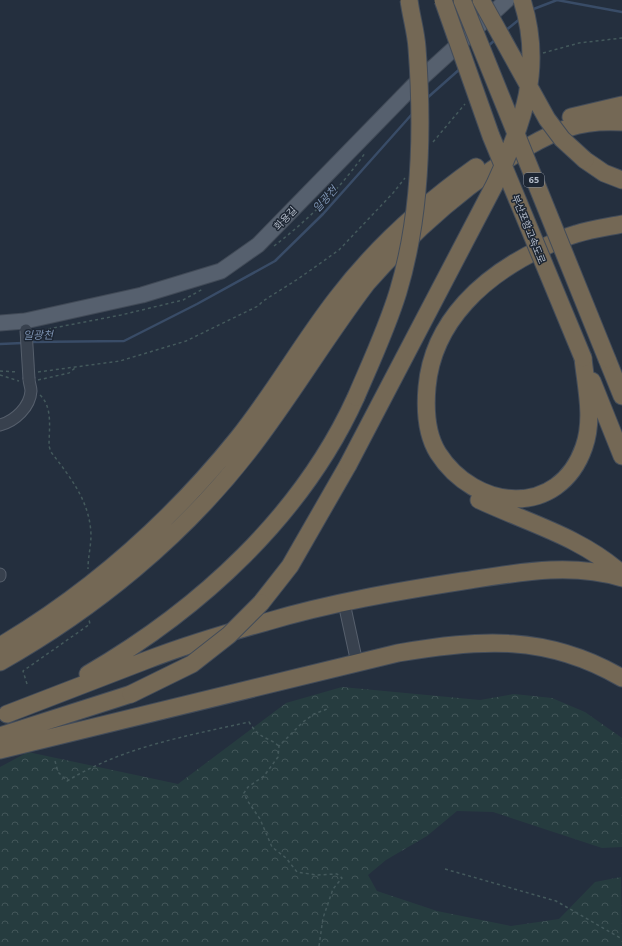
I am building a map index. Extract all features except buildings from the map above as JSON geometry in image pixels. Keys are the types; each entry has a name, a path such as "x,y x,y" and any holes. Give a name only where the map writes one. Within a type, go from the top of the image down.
{"highway":[{"path":"3,716 75,682 125,653 166,624 200,597 264,536 331,444 356,397 386,329 398,290 410,239 417,184 420,134 417,47 408,0"},
{"name":"부산포항고속도로","path":"442,0 491,136 622,456"},
{"name":"65","path":"462,0 622,396"},
{"path":"481,0 547,119 562,139 585,160 604,173 622,180"},
{"path":"0,736 131,694 192,664 229,635 261,603 290,566 348,465 495,184 515,139 526,104 531,73 530,42 522,0"},
{"path":"0,646 51,614 97,579 164,520 240,436 342,292 367,261 406,223 470,171 536,132 562,119 622,105"},
{"path":"0,662 47,634 112,587 190,519 221,485 253,446 367,284 388,260 442,208 517,153 543,138 569,128 588,123 622,122"},
{"path":"622,216 555,234 494,266 468,288 443,316 424,351 416,385 416,406 422,435 430,454 440,469 452,482 477,500 580,544 601,557 622,574"},
{"path":"583,358 590,416 588,431 578,462 566,478 552,490 534,498 522,500 497,497 470,484 447,465 438,453 431,439 427,422 428,374 436,346 450,320 467,300 517,260 576,234 622,224"},
{"path":"3,716 148,659 268,621 344,603 500,576 548,570 580,570 622,578"},
{"path":"0,750 398,653 449,644 512,642 540,647 592,663 622,678"}],"main road":[{"name":"화용길","path":"0,323 25,325 142,295 221,271 258,245 414,85 507,0"}],"street":[{"path":"0,425 8,423 19,414 30,400 30,379 25,325"},
{"path":"344,603 356,663"}],"path":[{"path":"540,54 579,43 622,38"},
{"path":"429,146 447,123 467,102"},
{"path":"0,371 30,379 75,368 120,361 186,341 258,306 263,301 298,279 339,250 393,194 406,176"},
{"path":"0,375 30,379 69,373 75,368"},
{"path":"30,379 46,401 49,409 49,446 51,452 83,497 91,534 88,571"},
{"path":"27,684 23,671 90,624 89,619"},
{"path":"319,946 323,918 333,889 342,878 337,874 316,875 297,872 286,858 272,847 260,819 244,793 248,787 264,776 278,757 279,746 314,714 327,709"},
{"path":"55,761 58,772 67,781 91,767 150,745 249,722 254,731 262,738 271,740 279,746"},
{"path":"445,869 556,901 622,939"}],"green space":[{"path":"342,687 480,700 514,694 552,698 585,712 622,738 622,847 602,848 493,812 457,811 427,836 386,860 368,875 377,891 437,911 511,926 559,919 595,882 621,877 622,946 0,946 0,767 28,752 178,784 286,703"}],"waterway":[{"name":"일광천","path":"531,10 557,0 622,12"},
{"name":"일광천","path":"505,31 521,18"},
{"name":"일광천","path":"487,47 495,40"},
{"name":"일광천","path":"426,99 461,68"},
{"name":"일광천","path":"30,342 124,341 197,304 275,261 323,214 413,113"},
{"name":"일광천","path":"0,344 23,343"}]}
